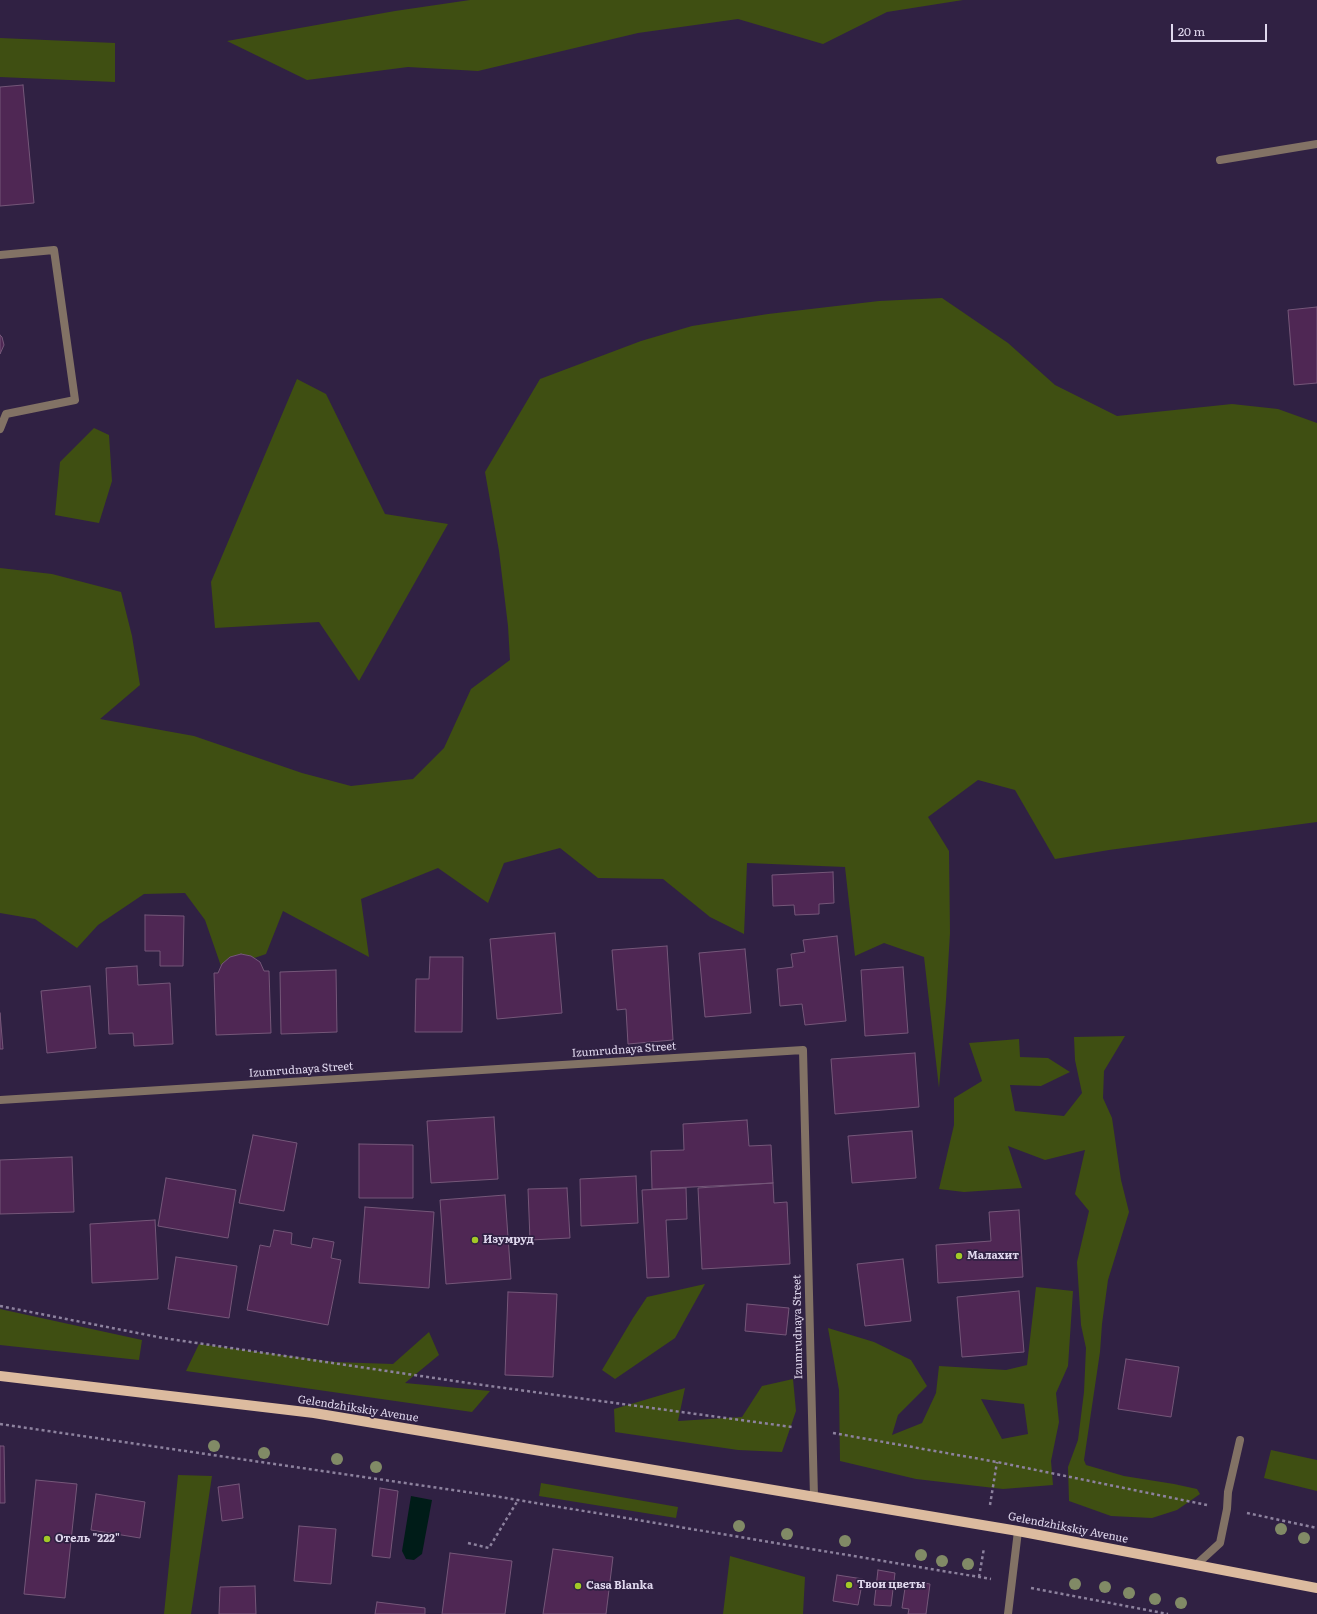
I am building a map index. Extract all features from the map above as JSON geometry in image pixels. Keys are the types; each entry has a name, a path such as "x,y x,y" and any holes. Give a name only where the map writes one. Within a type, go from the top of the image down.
{"main road":[{"name":"Gelendzhikskiy Avenue","path":"0,1376 314,1413 1018,1531 1317,1588"}],"street":[{"path":"1220,160 1317,144"},
{"path":"0,255 54,250 75,400 6,414 0,429"},
{"name":"Izumrudnaya Street","path":"0,1100 803,1050 811,1429 814,1497"},
{"path":"1196,1565 1220,1543 1227,1509 1228,1492 1240,1440"},
{"path":"1008,1614 1018,1531"}],"path":[{"path":"0,1306 170,1339 468,1383 811,1429 997,1462 1317,1528"},
{"path":"0,1424 518,1500 972,1575 1168,1614"},
{"path":"468,1543 489,1548 518,1500"}],"green space":[{"path":"470,0 963,0 887,12 823,44 738,19 638,33 478,71 408,67 307,80 227,41 395,11"},
{"path":"0,38 115,43 115,82 0,77"},
{"path":"942,298 1008,343 1055,385 1117,416 1232,404 1278,409 1317,423 1317,822 1109,850 1055,859 1015,790 978,780 928,817 949,851 950,933 939,1088 924,957 884,943 855,956 845,867 747,863 744,934 710,917 663,879 598,878 560,848 504,863 488,903 438,868 361,899 369,957 283,911 266,954 222,969 205,920 185,893 144,894 98,925 77,948 35,919 0,913 0,568 52,574 121,592 132,636 140,685 100,719 194,736 302,773 351,786 413,779 444,748 471,689 510,660 508,626 499,551 485,472 540,379 641,341 692,326 768,314 879,301"},
{"path":"297,379 326,394 385,514 448,524 359,681 319,622 215,628 211,582"},
{"path":"94,428 109,435 112,481 99,523 55,515 60,462"},
{"path":"1125,1036 1104,1071 1103,1098 1112,1118 1121,1180 1129,1212 1108,1280 1100,1352 1084,1460 1086,1465 1124,1476 1197,1489 1200,1494 1177,1510 1152,1518 1111,1516 1069,1501 1068,1467 1078,1440 1084,1392 1086,1348 1081,1325 1077,1262 1089,1211 1075,1194 1085,1150 1045,1160 1008,1146 1022,1188 964,1192 939,1189 954,1125 954,1098 982,1081 969,1043 1019,1039 1020,1057 1048,1058 1070,1072 1041,1086 1010,1085 1015,1111 1064,1116 1082,1093 1075,1060 1074,1037"},
{"path":"705,1284 675,1338 615,1379 602,1370 647,1297"},
{"path":"1036,1287 1073,1291 1068,1366 1056,1393 1059,1422 1051,1461 1053,1485 1003,1489 916,1479 840,1461 839,1390 828,1328 874,1342 911,1360 927,1386 898,1415 892,1435 922,1423 936,1393 939,1366 1006,1370 1027,1365","holes":["981,1399 1024,1404 1028,1434 1002,1439"]},
{"path":"0,1309 142,1340 139,1360 0,1345"},
{"path":"429,1332 439,1355 405,1383 490,1391 472,1412 186,1371 199,1344 334,1362 393,1364"},
{"path":"793,1379 796,1411 782,1452 738,1450 615,1432 614,1409 685,1388 678,1421 742,1417 762,1386"},
{"path":"1271,1450 1317,1460 1317,1491 1264,1478"},
{"path":"178,1475 212,1476 191,1614 164,1614"},
{"path":"541,1483 678,1507 676,1518 539,1496"},
{"path":"730,1556 805,1577 803,1614 723,1614"}],"shaded area":[{"path":"411,1496 432,1500 422,1554 414,1560 406,1559 402,1551"}],"building":[{"path":"23,85 34,203 0,206 0,87"},
{"path":"1317,307 1317,383 1294,385 1288,310"},
{"path":"0,335 4,345 0,354"},
{"path":"833,872 834,903 819,904 819,914 795,915 794,905 773,906 772,875"},
{"path":"145,915 184,916 183,966 160,966 160,951 145,951"},
{"path":"555,933 562,1013 497,1019 490,939"},
{"path":"837,936 846,1021 805,1025 802,1004 780,1006 777,969 793,967 791,954 805,952 803,940"},
{"path":"667,946 673,1040 628,1044 626,1009 617,1010 612,950"},
{"path":"745,949 751,1013 705,1017 699,953"},
{"path":"241,954 251,956 260,962 264,971 269,971 271,1033 216,1035 214,973 218,973 222,964 230,957"},
{"path":"430,957 463,957 462,1032 415,1032 416,979 429,979"},
{"path":"137,966 138,985 170,983 173,1044 134,1046 133,1033 109,1034 106,968"},
{"path":"903,967 908,1033 865,1036 861,970"},
{"path":"336,970 337,1032 281,1034 280,972"},
{"path":"90,986 96,1048 47,1053 41,991"},
{"path":"0,1013 3,1049 0,1049"},
{"path":"915,1053 919,1107 835,1114 831,1059"},
{"path":"494,1117 498,1179 431,1183 427,1121"},
{"path":"747,1120 749,1146 771,1145 773,1183 652,1189 651,1151 684,1150 683,1124"},
{"path":"912,1131 916,1178 852,1183 848,1136"},
{"path":"253,1135 297,1143 284,1211 239,1203"},
{"path":"359,1144 413,1145 413,1198 359,1198"},
{"path":"72,1157 74,1212 0,1214 0,1160"},
{"path":"636,1176 638,1223 581,1226 580,1179"},
{"path":"166,1178 236,1190 228,1238 158,1226"},
{"path":"773,1183 774,1203 787,1202 790,1264 702,1269 698,1188"},
{"path":"567,1188 570,1238 530,1240 528,1189"},
{"path":"686,1188 687,1219 666,1220 669,1277 647,1278 642,1190"},
{"name":"Изумруд","path":"505,1195 511,1279 446,1284 440,1200"},
{"path":"365,1207 434,1212 429,1288 359,1283"},
{"path":"1019,1210 1023,1277 938,1283 936,1245 991,1241 989,1212"},
{"path":"155,1220 158,1279 92,1283 90,1224"},
{"path":"274,1230 292,1233 291,1244 311,1248 313,1238 334,1242 331,1258 341,1260 328,1325 247,1310 260,1245 270,1247"},
{"path":"176,1257 237,1266 229,1318 168,1309"},
{"path":"903,1259 911,1321 865,1326 857,1264"},
{"path":"1019,1291 1024,1352 962,1357 957,1297"},
{"path":"508,1292 557,1294 553,1377 505,1375"},
{"path":"747,1304 789,1308 786,1335 745,1331"},
{"path":"1126,1359 1179,1367 1171,1417 1118,1409"},
{"path":"0,1446 4,1446 5,1503 0,1503"},
{"path":"36,1480 77,1484 65,1598 24,1594"},
{"path":"239,1484 243,1518 222,1521 218,1487"},
{"path":"380,1488 398,1491 390,1558 372,1556"},
{"path":"96,1494 145,1502 140,1538 91,1530"},
{"path":"299,1526 336,1529 331,1584 294,1581"},
{"name":"Casa Blanka","path":"553,1549 613,1557 606,1614 543,1614"},
{"path":"450,1553 512,1561 505,1614 442,1614"},
{"path":"878,1570 895,1573 891,1606 874,1605"},
{"path":"837,1575 863,1579 858,1605 833,1601"},
{"path":"912,1581 930,1584 926,1614 908,1614 909,1609 902,1608 905,1588 911,1588"},
{"path":"255,1586 256,1614 219,1614 220,1587"},
{"path":"377,1602 425,1608 425,1614 375,1614"}],"place":[{"name":"Изумруд","path":"475,1240"},
{"name":"Малахит","path":"959,1256"},
{"name":"Отель \"222\"","path":"47,1539"},
{"name":"Твои цветы","path":"849,1585"},
{"name":"Casa Blanka","path":"578,1586"}]}
